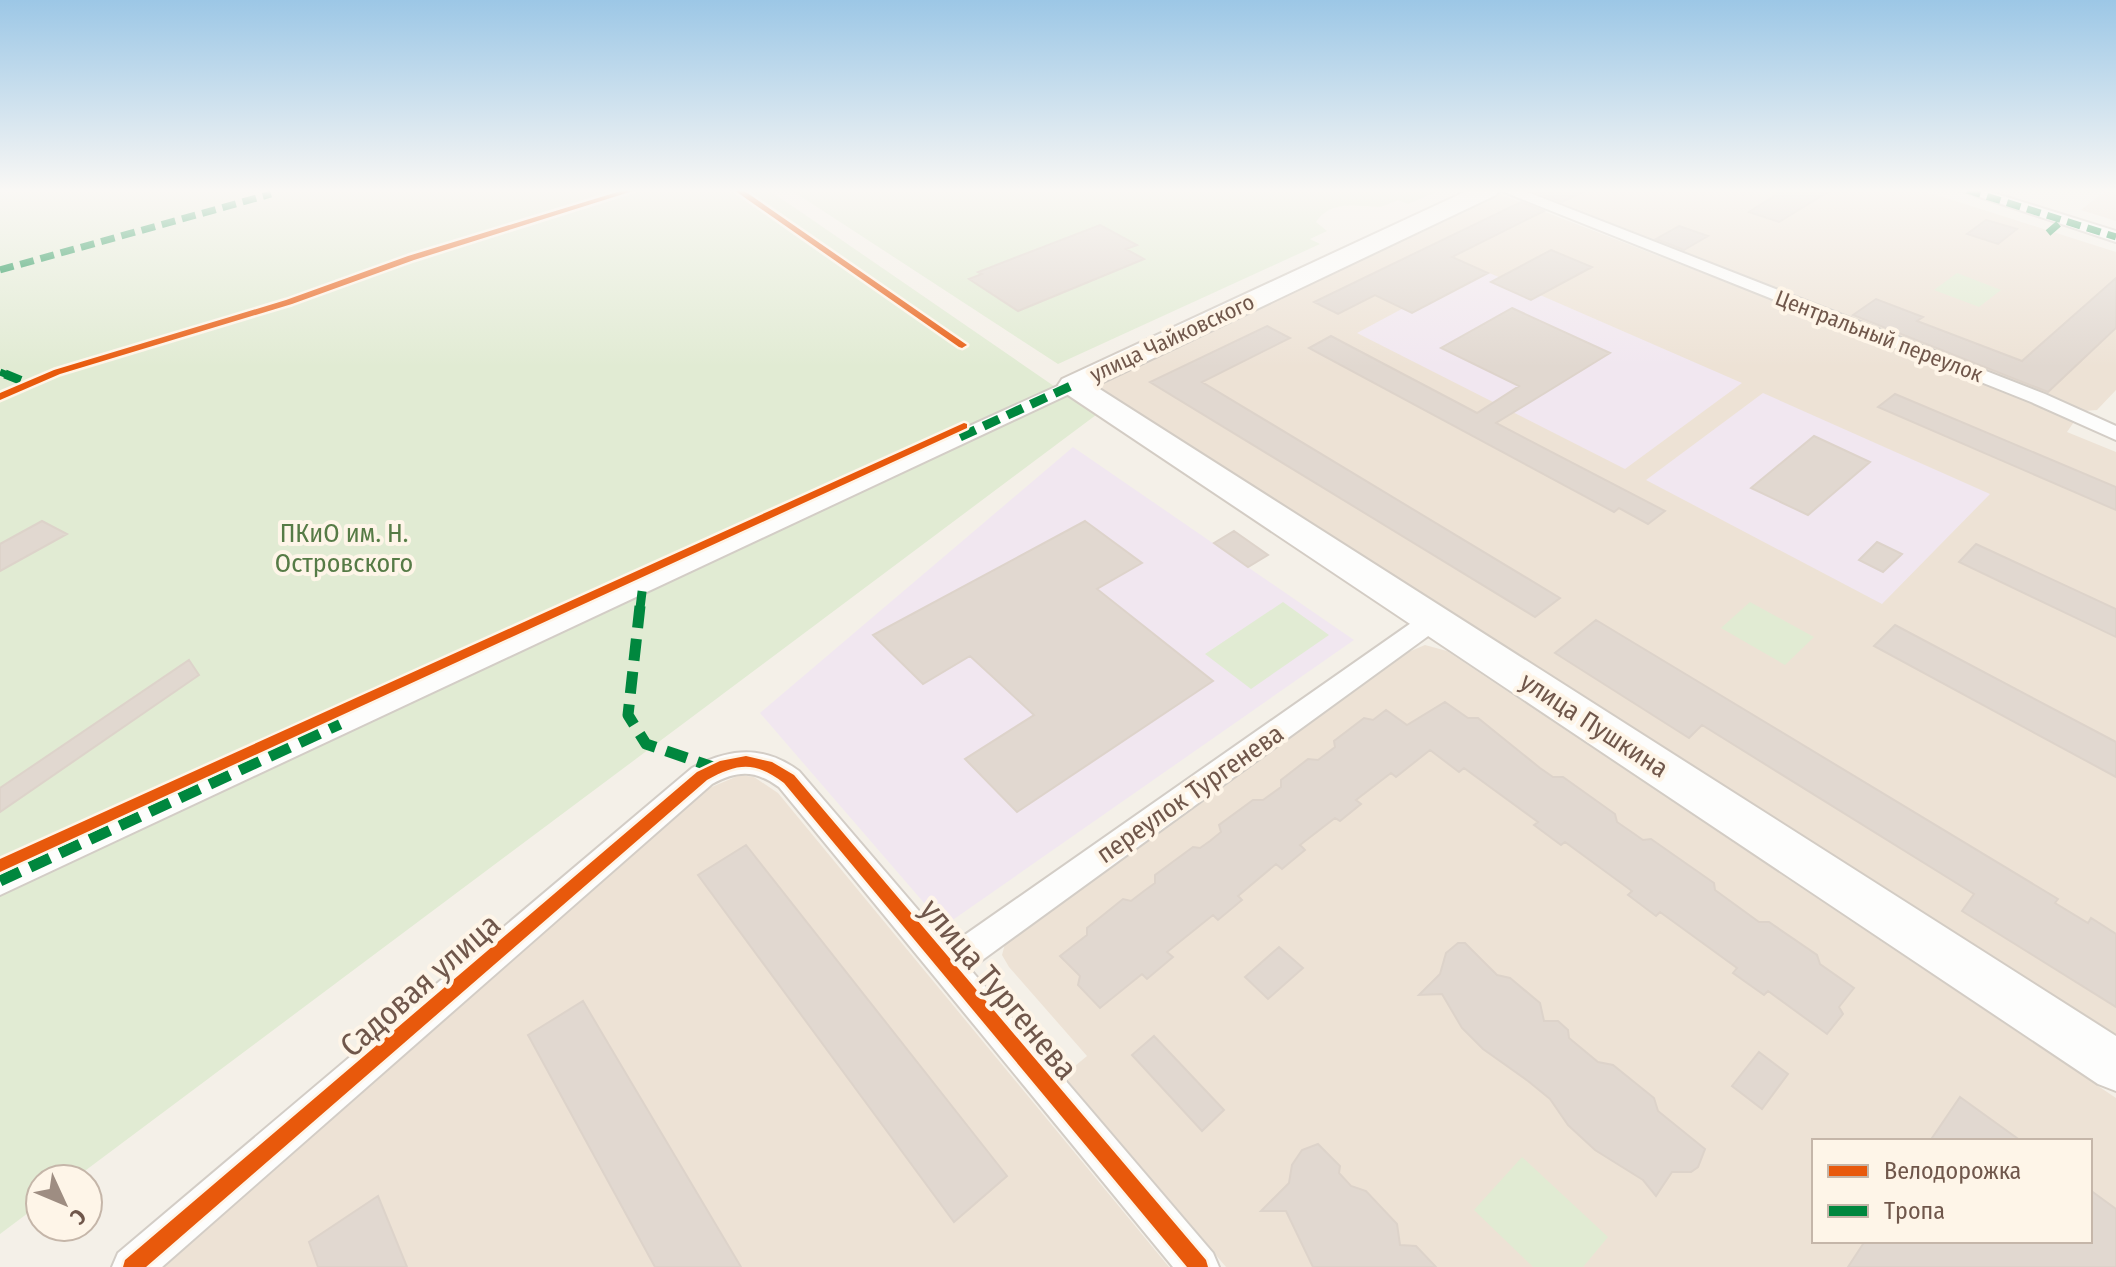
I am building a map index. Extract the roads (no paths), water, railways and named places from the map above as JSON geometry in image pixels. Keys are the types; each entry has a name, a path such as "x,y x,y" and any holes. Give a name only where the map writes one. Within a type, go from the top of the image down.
{"main road":[{"name":"улица Чайковского","path":"1073,385 1362,249"},
{"name":"улица Пушкина","path":"1073,385 2116,1066"}],"street":[{"name":"Центральный переулок","path":"1658,249 2111,424"},
{"path":"0,881 1073,385"},
{"name":"переулок Тургенева","path":"946,967 1433,620"},
{"name":"улица Тургенева","path":"749,758 763,761 789,779 1199,1267"},
{"name":"Садовая улица","path":"132,1267 702,776 721,765 749,758"}],"park label":[{"name":"ПКиО им. Н. Островского","path":"344,548"}]}
